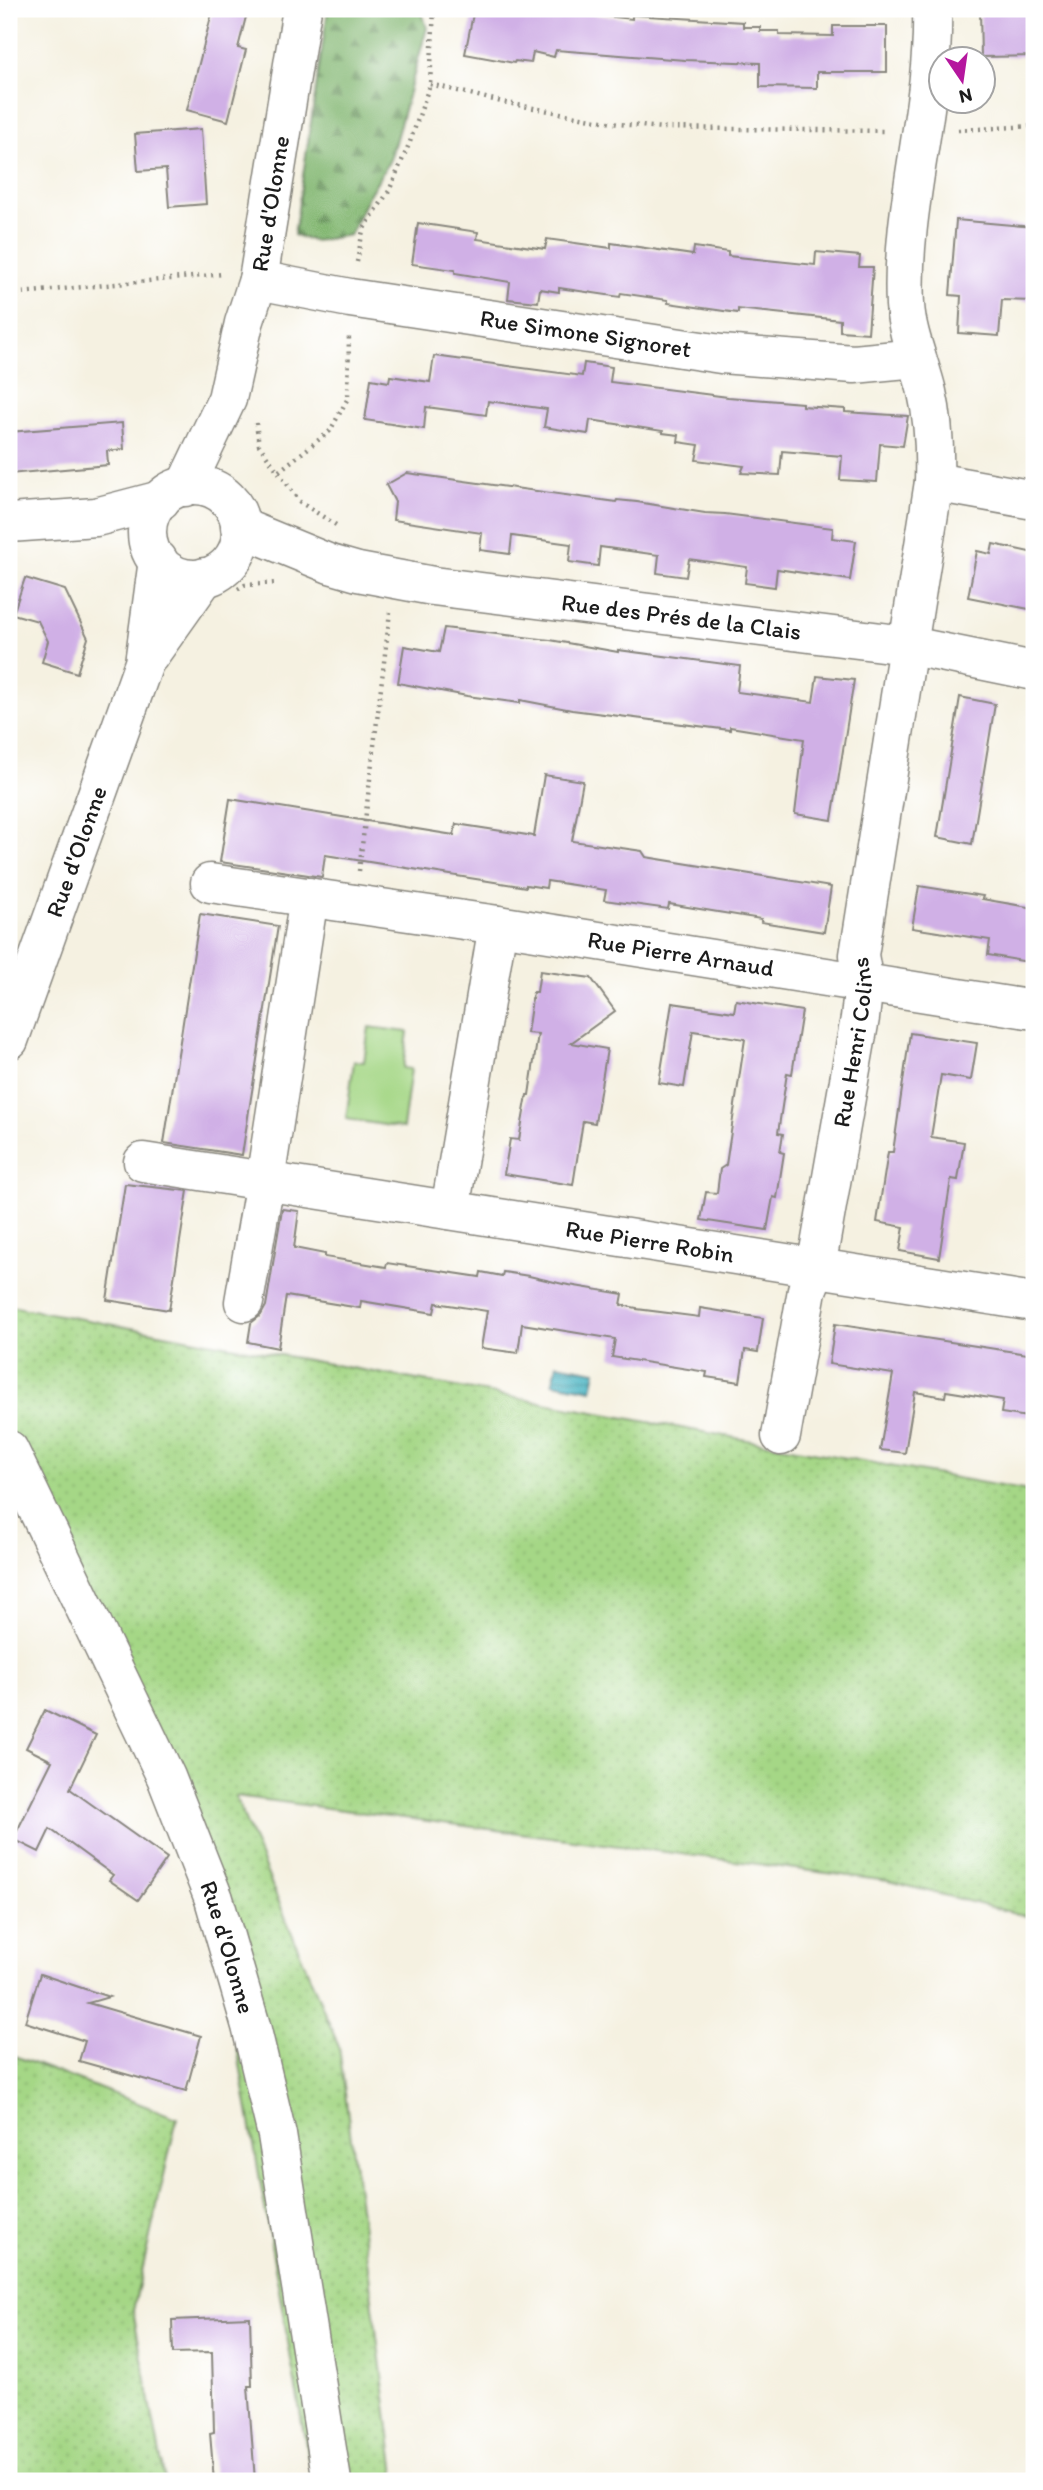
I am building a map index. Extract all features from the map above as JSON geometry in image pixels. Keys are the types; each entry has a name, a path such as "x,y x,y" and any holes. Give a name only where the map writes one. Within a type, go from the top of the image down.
{"street":[{"name":"Rue d'Olonne","path":"144,663 222,578 238,549 227,398 244,323 258,280 302,9"},
{"name":"Rue Henri Colins","path":"781,1436 807,1290 816,1268 864,984 859,955 906,645 934,482 933,422 909,332 905,305 909,228 932,53 932,9"},
{"name":"Rue Simone Signoret","path":"258,280 350,299 721,354 854,364 917,358"},
{"name":"Rue d'Olonne","path":"9,1040 144,663 153,549 148,522 154,507 173,493 227,398"},
{"path":"934,482 1034,500"},
{"path":"9,523 96,517 195,485 211,488 235,515"},
{"name":"Rue des Prés de la Clais","path":"235,515 330,564 358,572 433,586 906,645 1034,670"},
{"path":"96,517 153,549 162,566 176,575 222,578"},
{"name":"Rue des Prés de la Clais","path":"222,578 330,564"},
{"name":"Rue Pierre Arnaud","path":"210,883 498,925 1034,1010"},
{"path":"244,1302 309,897"},
{"path":"450,1210 498,925"},
{"name":"Rue Pierre Robin","path":"143,1162 1034,1302"},
{"name":"Rue d'Olonne","path":"9,1450 166,1777 214,1899 251,2026 277,2135 332,2481"}],"path":[{"path":"279,471 330,431 348,398 350,299 363,230 389,191 430,84 434,9"},
{"path":"430,84 502,102 618,124 663,128 921,132 1034,127"},
{"path":"9,294 232,273 258,280"},
{"path":"222,578 245,585 282,583"},
{"path":"355,904 391,608"}],"green space":[{"path":"328,9 421,9 427,28 390,160 367,198 350,235 314,241 294,235"},
{"path":"369,1027 408,1032 403,1068 411,1069 403,1128 346,1119 354,1061 364,1062"},
{"path":"9,1301 10,1306 1034,1492 1034,1918 888,1881 235,1796 339,2047 396,2481 312,2481 196,1810 9,1470"},
{"path":"9,2054 177,2118 133,2311 165,2481 9,2481"}],"water":[{"path":"557,1364 596,1371 592,1390 553,1383"}],"building":[{"path":"213,9 248,9 238,48 246,50 228,121 187,110"},
{"path":"474,9 539,9 632,19 632,15 743,22 743,27 779,31 779,35 833,36 833,26 887,26 887,72 817,72 817,88 760,87 760,63 556,50 554,57 533,52 531,63 514,63 465,54"},
{"path":"1034,9 1034,56 998,57 998,46 981,46 980,10"},
{"path":"201,129 206,204 169,207 166,169 138,171 135,134"},
{"path":"956,220 1034,227 1034,301 1002,300 999,336 959,333 961,296 950,295"},
{"path":"418,223 478,232 477,239 545,249 547,239 611,248 611,243 693,255 694,247 728,252 728,256 815,265 816,252 860,256 859,267 873,267 868,333 840,331 840,320 738,309 738,313 621,293 620,297 559,288 559,292 540,289 538,302 508,299 510,282 412,264"},
{"path":"434,356 582,376 584,363 612,367 610,382 802,403 802,406 845,409 845,412 908,416 903,446 880,444 877,482 840,480 842,456 782,451 780,475 741,473 744,466 696,460 699,445 678,442 679,435 590,420 588,434 544,427 547,409 488,401 486,415 426,407 424,429 365,420 371,379 389,382 390,376 430,382"},
{"path":"122,423 124,449 107,451 108,465 9,474 9,432"},
{"path":"407,473 833,528 832,538 856,541 850,580 777,569 775,587 745,583 747,567 689,559 686,577 657,573 659,555 600,547 598,566 569,562 571,544 512,536 510,554 480,550 482,533 393,520 395,502 386,485"},
{"path":"993,544 1034,553 1034,610 968,597 977,551 991,554"},
{"path":"25,578 65,590 88,638 77,673 42,662 48,641 38,621 13,614"},
{"path":"444,628 740,666 737,692 813,702 817,676 854,680 832,820 795,814 804,739 730,727 730,730 572,710 520,700 520,703 467,696 398,683 404,646 439,652"},
{"path":"960,697 995,704 972,844 937,837"},
{"path":"544,775 583,781 572,841 642,851 646,857 831,887 824,932 669,904 668,909 604,900 606,890 547,881 546,888 526,887 325,855 322,877 220,862 230,799 454,835 456,824 534,836"},
{"path":"919,886 983,896 982,899 1034,908 1034,963 988,955 990,940 912,928"},
{"path":"200,914 278,926 242,1155 164,1143"},
{"path":"540,971 591,978 615,1011 571,1043 607,1049 595,1123 583,1121 573,1185 504,1174 510,1139 519,1140 529,1095 538,1034 527,1033 533,992 537,992"},
{"path":"736,1000 802,1011 792,1074 787,1073 778,1133 783,1134 780,1152 784,1153 777,1198 773,1197 767,1230 701,1220 706,1192 717,1193 720,1169 726,1165 745,1039 693,1031 684,1087 659,1083 672,1003 734,1012"},
{"path":"910,1033 977,1043 971,1080 941,1075 931,1137 964,1142 958,1180 951,1179 939,1258 900,1251 904,1227 877,1222 888,1152 893,1152"},
{"path":"125,1184 188,1191 169,1310 107,1300"},
{"path":"282,1209 299,1211 294,1248 325,1254 325,1257 386,1267 387,1263 480,1277 481,1272 502,1276 503,1272 623,1294 621,1305 637,1309 699,1317 700,1308 763,1318 758,1352 745,1350 740,1382 706,1377 707,1372 612,1357 615,1339 522,1324 518,1353 481,1348 487,1311 436,1303 434,1313 361,1301 360,1308 286,1296 278,1348 248,1342 251,1323 261,1315 266,1306"},
{"path":"835,1324 1034,1355 1034,1418 1001,1413 1003,1400 946,1391 945,1397 915,1392 905,1453 880,1450 893,1374 829,1364"},
{"path":"45,1710 96,1735 70,1789 167,1858 138,1900 109,1880 113,1875 50,1829 39,1852 13,1839 52,1761 26,1748"},
{"path":"40,1974 109,1997 88,2003 201,2036 186,2091 79,2061 85,2041 25,2022"},
{"path":"250,2317 252,2386 248,2386 255,2481 214,2481 210,2433 214,2432 212,2352 173,2353 172,2320"}]}
